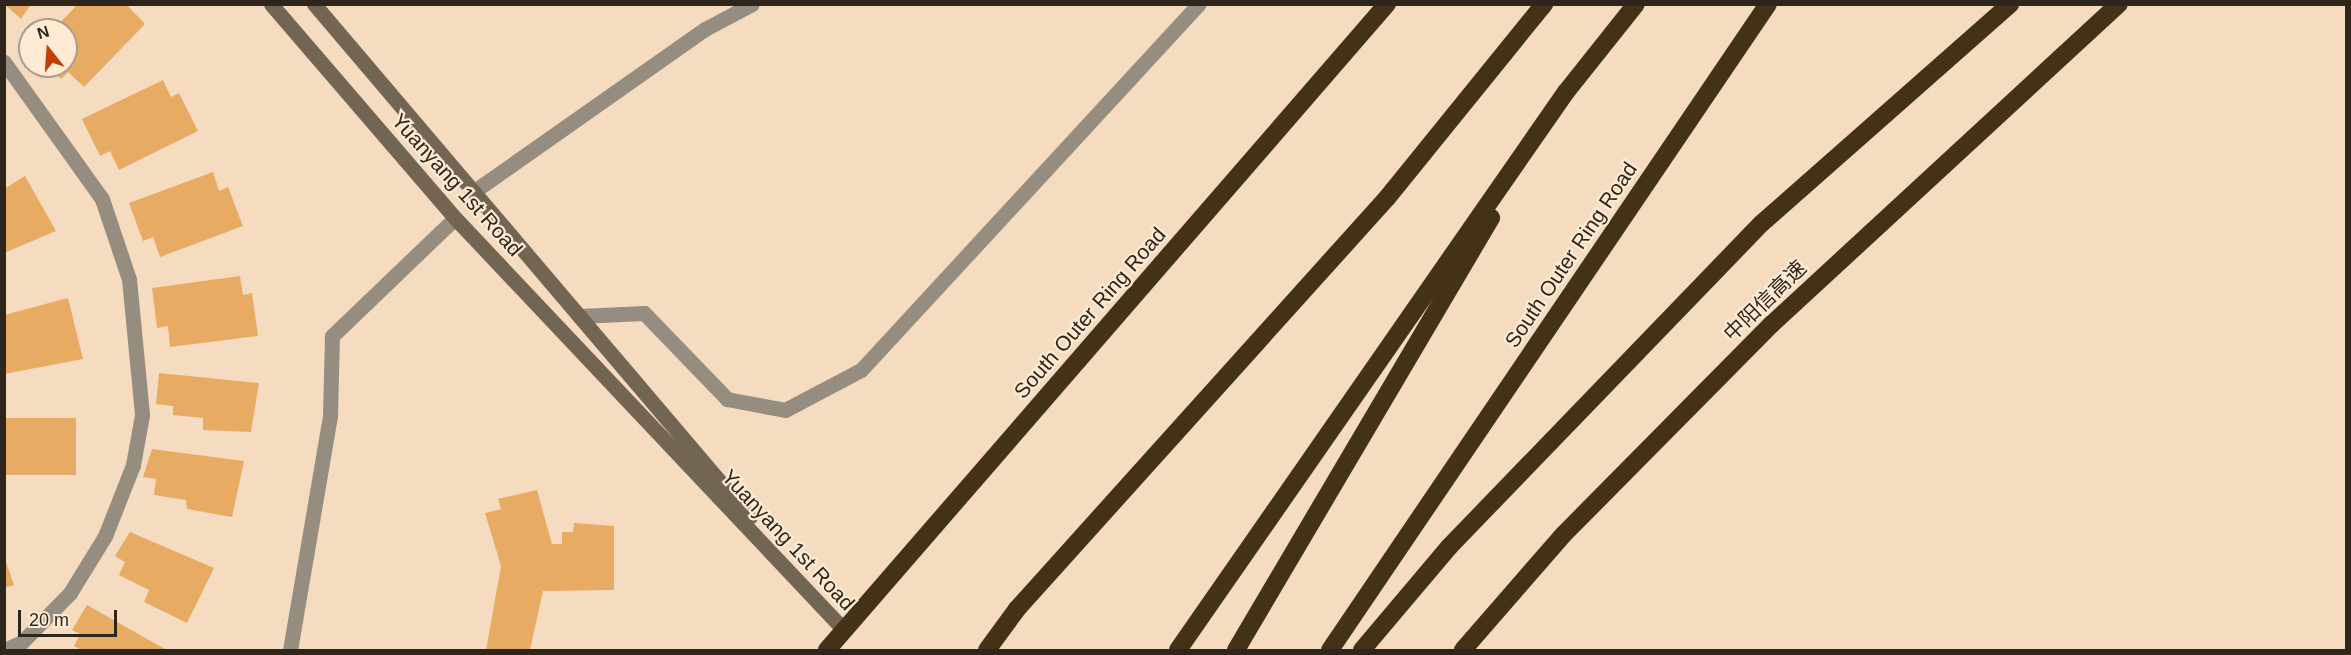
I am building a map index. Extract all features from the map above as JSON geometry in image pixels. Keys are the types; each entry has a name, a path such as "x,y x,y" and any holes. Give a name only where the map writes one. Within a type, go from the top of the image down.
{"highway":[{"name":"South Outer Ring Road","path":"827,651 1387,4"},
{"path":"987,651 1024,601 1387,198 1544,4"},
{"path":"1178,651 1566,92 1636,4"},
{"name":"South Outer Ring Road","path":"1330,651 1768,4"},
{"path":"1362,651 1449,547 1762,223 2010,4"},
{"name":"中阳信高速","path":"1463,651 1563,534 1772,324 2119,4"},
{"path":"1236,651 1566,92"}],"street":[{"name":"Yuanyang 1st Road","path":"271,4 455,218 844,630"},
{"name":"Yuanyang 1st Road","path":"314,4 844,630"},
{"path":"473,192 695,36 752,4"},
{"path":"579,316 644,313 727,399 785,410 861,370 1199,4"},
{"path":"4,62 102,199 129,279 142,415 133,465 105,536 70,593 22,642 4,650"},
{"path":"290,651 330,416 332,336 455,218"}],"building":[{"path":"4,4 31,4 20,18"},
{"path":"78,4 126,4 145,24 84,87 74,78 78,78 78,18 65,18"},
{"path":"163,80 171,97 179,93 198,131 119,170 110,151 100,156 82,119"},
{"path":"213,172 219,191 228,187 243,226 160,257 153,237 143,241 129,203"},
{"path":"25,176 56,231 4,253 4,189"},
{"path":"240,276 243,295 252,293 258,336 170,347 168,326 157,328 152,288"},
{"path":"68,298 83,359 4,374 4,315"},
{"path":"159,373 259,383 251,432 203,430 203,418 173,415 173,406 156,404"},
{"path":"4,418 76,418 76,475 4,475"},
{"path":"152,449 244,461 232,517 187,509 186,500 154,495 156,479 143,477"},
{"path":"537,490 552,544 562,544 562,532 573,532 574,523 614,526 614,590 543,591 530,650 486,650 501,566 485,513 501,509 498,499"},
{"path":"130,532 214,568 187,623 144,602 149,590 119,575 125,562 115,556"},
{"path":"4,556 14,585 4,588"},
{"path":"87,605 165,649 81,650 74,646 80,634 72,630"}]}
